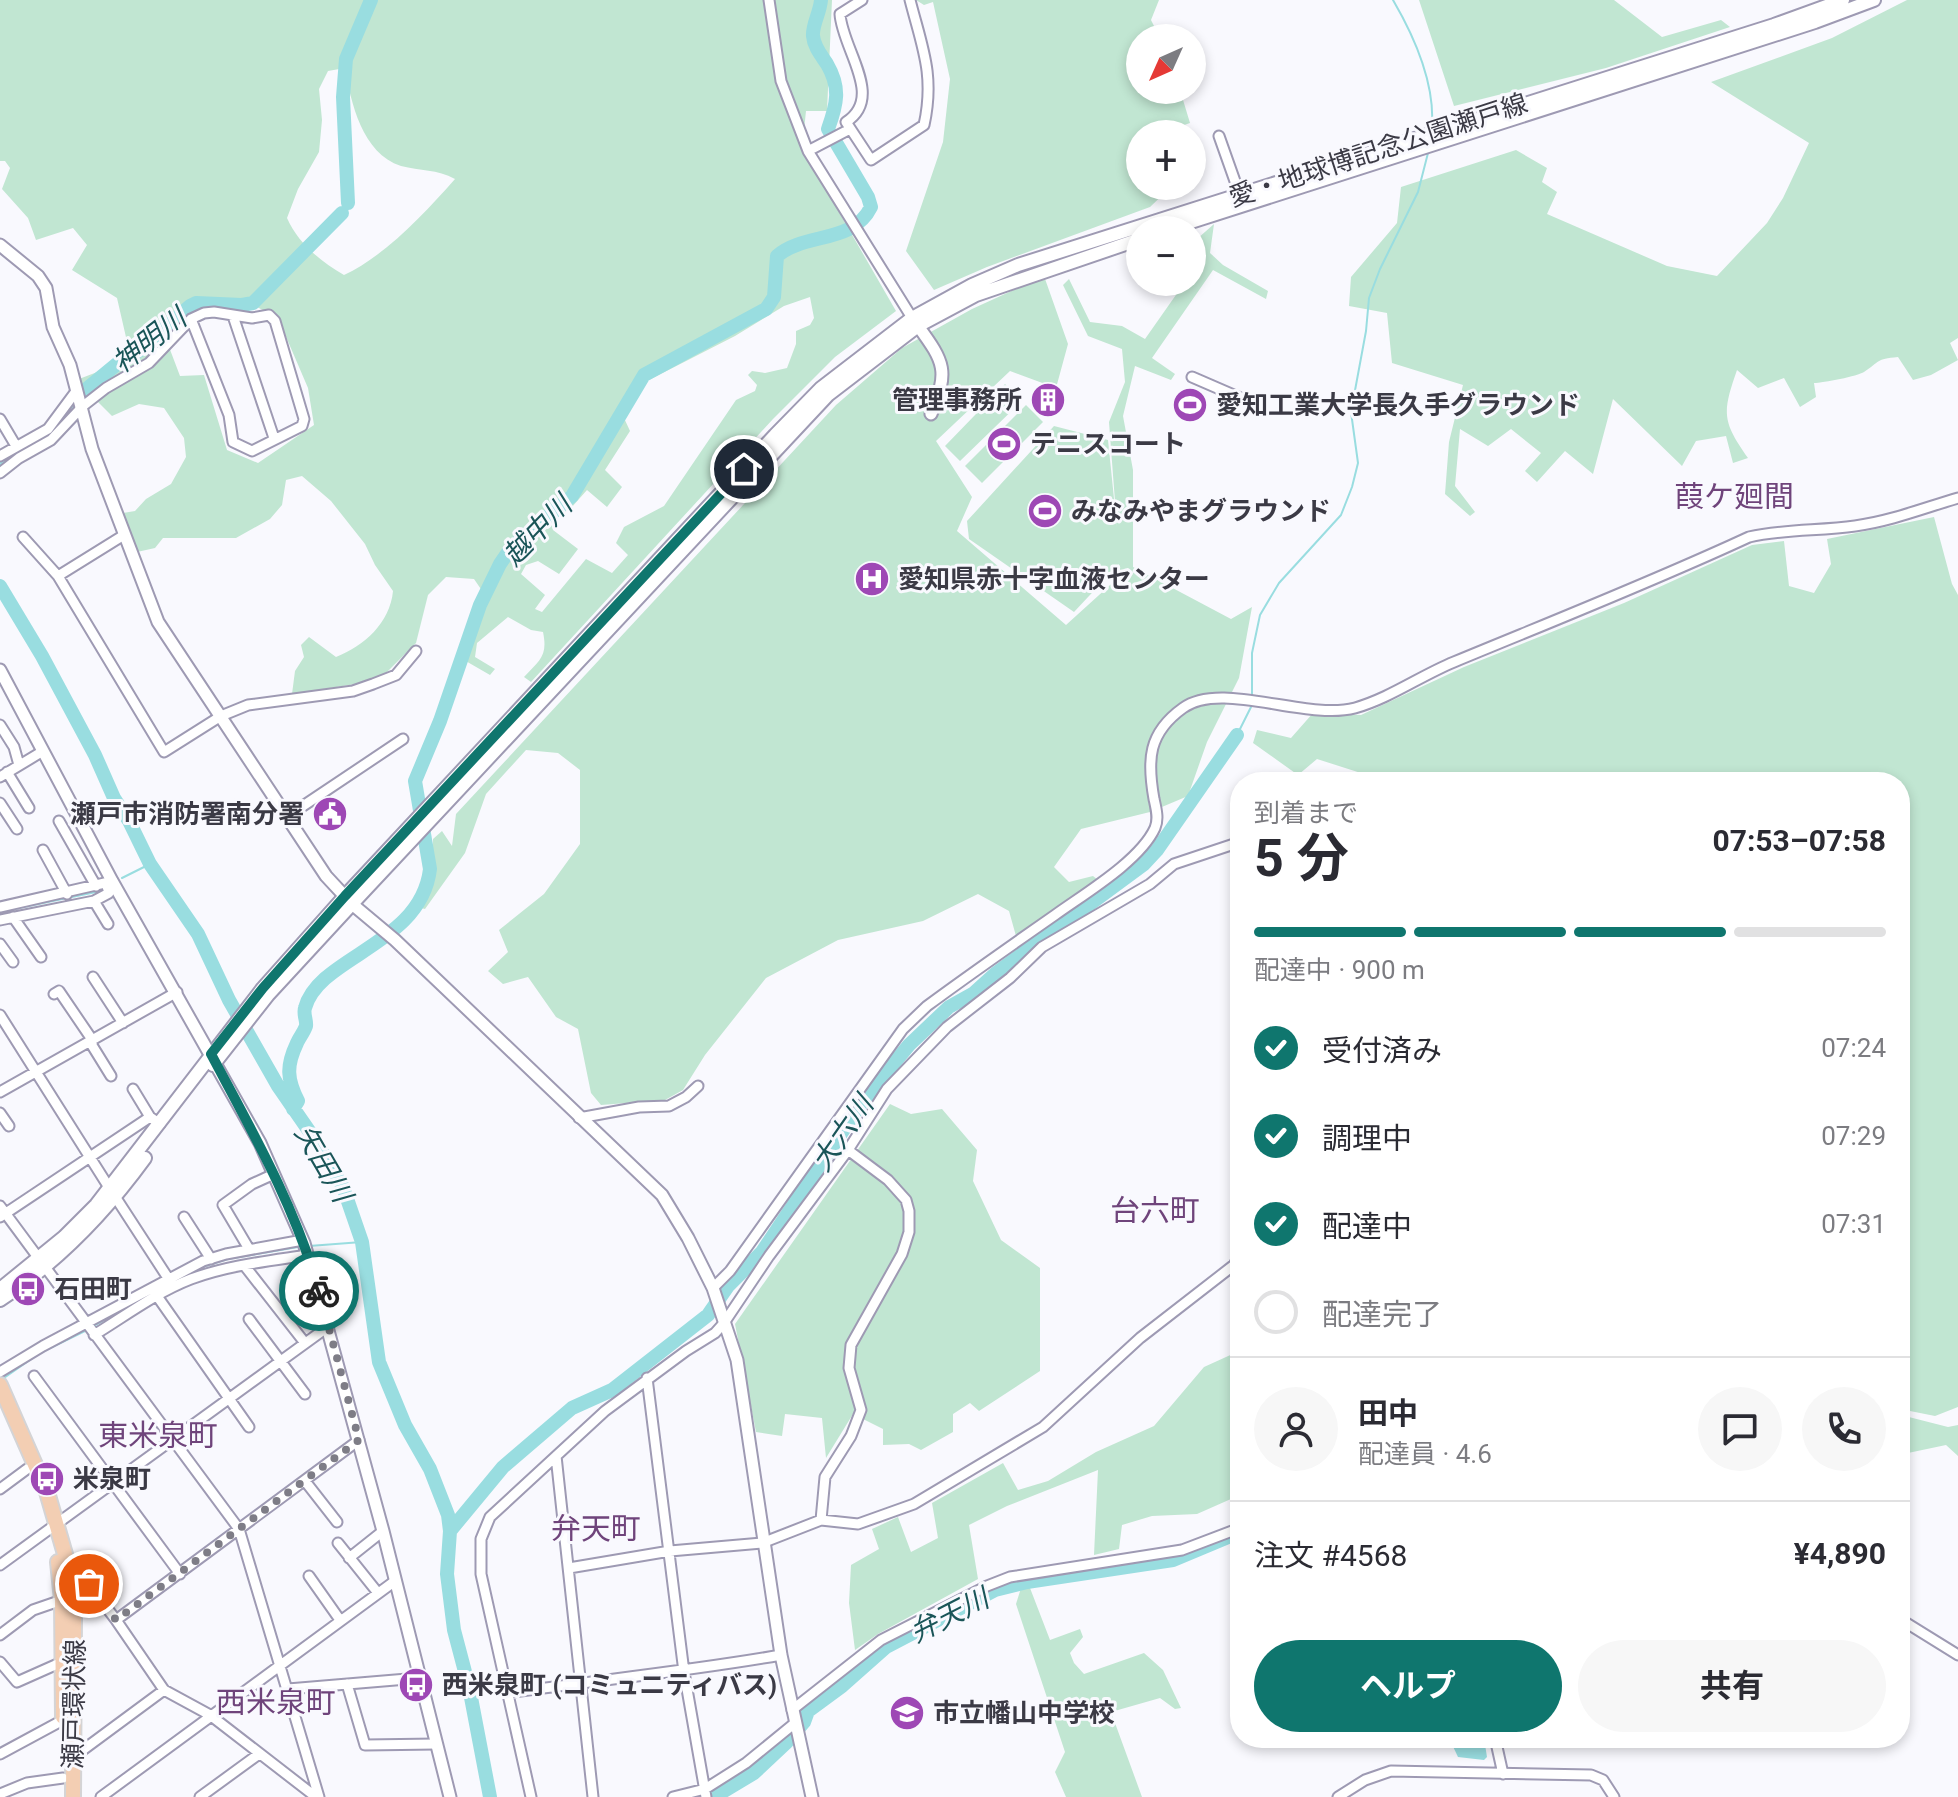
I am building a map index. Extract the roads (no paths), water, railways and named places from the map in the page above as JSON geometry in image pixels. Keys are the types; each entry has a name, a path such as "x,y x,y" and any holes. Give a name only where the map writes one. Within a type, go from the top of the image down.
{"main road":[{"name":"愛・地球博記念公園瀬戸線","path":"0,1289 75,1240 113,1194 215,1055 348,900 828,395 915,322 972,285 1018,265 1324,175 1843,0"},
{"name":"愛・地球博記念公園瀬戸線","path":"1446,135 1815,22 1874,0"},
{"name":"愛・地球博記念公園瀬戸線","path":"1201,216 1241,200"},
{"name":"愛・地球博記念公園瀬戸線","path":"915,322 976,295 1126,244"},
{"name":"愛・地球博記念公園瀬戸線","path":"113,1194 155,1121 215,1055"},
{"name":"愛・地球博記念公園瀬戸線","path":"0,1300 43,1261"},
{"name":"瀬戸環状線","path":"0,1385 67,1561 74,1617 73,1797"},
{"name":"瀬戸環状線","path":"0,1406 54,1526 62,1600 64,1797"}],"street":[{"path":"769,0 781,81 812,149 844,211 934,349 943,369 943,386 931,414"},
{"path":"862,0 840,14 841,30 864,89 861,107 846,122 871,160 924,125 930,98 928,76 924,46 910,0"},
{"path":"812,149 850,129"},
{"path":"1219,136 1241,200"},
{"path":"0,245 38,276 46,288 53,327 70,365 89,438 158,622 326,876 662,1195 688,1238 713,1290 737,1360 781,1655 812,1797"},
{"path":"0,473 51,440 83,406 106,388 149,363 191,319 204,313 252,318 269,315 275,321 304,419 302,426 274,438 261,449 252,451 233,442 229,415 191,319"},
{"path":"233,316 274,438"},
{"path":"1192,377 1252,403"},
{"path":"0,456 48,429 77,390"},
{"path":"0,419 16,446"},
{"path":"713,1290 730,1271 903,1029 927,1006 1110,876 1146,840 1155,828 1157,817 1149,770 1150,748 1165,725 1184,707 1205,699 1237,699 1292,708 1338,711 1356,708 1444,666 1749,537 1889,520 1958,498"},
{"path":"58,576 124,535"},
{"path":"23,537 58,576 164,752 221,716 248,705 353,691 396,675 416,651"},
{"path":"0,670 43,751 109,893 94,901 0,920"},
{"path":"0,725 14,747 19,765"},
{"path":"288,816 403,739"},
{"path":"29,808 4,775 43,751"},
{"path":"0,803 17,829"},
{"path":"59,821 105,883 215,1055 306,1247 383,1531 450,1797"},
{"path":"531,1797 481,1574 481,1539 490,1517 605,1411 647,1378 715,1333 848,1150 887,1089 947,1027 1010,978 1042,947 1150,884 1174,864 1230,845"},
{"path":"43,850 67,894"},
{"path":"0,907 105,883"},
{"path":"94,901 108,924"},
{"path":"13,917 41,957"},
{"path":"0,944 13,962"},
{"path":"93,977 123,1023"},
{"path":"54,994 59,991 111,1076"},
{"path":"1,1091 177,992"},
{"path":"0,1015 168,1278"},
{"path":"579,1118 639,1107 669,1106 698,1086"},
{"path":"132,1089 155,1121 2,1212 43,1261 94,1335 239,1529 317,1797"},
{"path":"0,1113 9,1126"},
{"path":"821,1520 825,1477 851,1436 861,1410 849,1368 851,1345 902,1254 909,1232 906,1200 888,1180 848,1150"},
{"path":"249,1249 223,1205 252,1184 274,1174"},
{"path":"184,1217 211,1259"},
{"path":"0,1372 168,1278 211,1259 249,1249 306,1247"},
{"path":"94,1335 191,1279 306,1247"},
{"path":"244,1265 305,1343"},
{"path":"569,1568 670,1551 762,1543 821,1520 858,1524 914,1504 1043,1427 1140,1338 1230,1268"},
{"path":"157,1296 249,1427"},
{"path":"249,1319 305,1394"},
{"path":"0,1565 329,1326"},
{"path":"34,1376 180,1574"},
{"path":"647,1378 684,1672 705,1793"},
{"path":"116,1620 359,1440"},
{"path":"556,1456 593,1797"},
{"path":"0,1489 27,1469"},
{"path":"305,1481 337,1522"},
{"path":"349,1558 383,1531"},
{"path":"792,1710 881,1640 987,1586 1010,1577 1182,1550 1230,1532"},
{"path":"338,1543 378,1593"},
{"path":"67,1561 75,1566 116,1620 164,1690 210,1715 317,1797"},
{"path":"309,1576 340,1620"},
{"path":"101,1797 395,1581"},
{"path":"0,1635 33,1610 62,1600"},
{"path":"1910,1625 1958,1655"},
{"path":"508,1693 684,1672 781,1655"},
{"path":"0,1662 17,1682 62,1662"},
{"path":"288,1689 419,1678"},
{"path":"347,1684 365,1745 436,1744"},
{"path":"72,1758 164,1690"},
{"path":"0,1754 63,1720"},
{"path":"673,1797 705,1793 795,1723"},
{"path":"1498,1748 1503,1774"},
{"path":"200,1797 259,1754"},
{"path":"1338,1797 1365,1780 1391,1771 1591,1775 1603,1780 1614,1797"},
{"path":"0,1794 27,1783 63,1778"}],"water":[{"path":"1454,1748 1486,1748 1487,1757 1484,1760 1458,1757"}],"waterway":[{"name":"神明川","path":"348,203 343,97 346,59 371,0"},
{"name":"越中川","path":"293,1109 298,1101 290,1079 290,1066 293,1051 306,1026 305,1008 314,990 329,975 390,933 409,915 423,895 430,869 415,781 440,721 480,605 500,564 511,548 572,496 644,375 766,309 774,297 777,256 801,243 853,227 871,207 828,129 836,89 813,36 821,0"},
{"path":"1393,0 1427,77 1432,127"},
{"path":"1252,698 1252,653 1260,615 1279,583 1341,515 1352,487 1358,463 1351,412 1369,298 1418,192 1428,153"},
{"path":"342,213 348,203"},
{"name":"神明川","path":"0,463 50,434 83,392 140,350 190,306 196,303 253,303 342,213"},
{"name":"矢田川","path":"0,586 42,656 150,864 198,934 229,1000 278,1086 343,1187 362,1242 379,1362 405,1425 430,1469 448,1515 447,1574 454,1630 469,1687 490,1797"},
{"path":"1237,735 1252,705"},
{"name":"大六川","path":"450,1531 503,1467 572,1408 612,1390 708,1315 728,1286 762,1252 858,1108 909,1045 949,1007 974,993 995,974 1144,864 1237,735"},
{"path":"122,878 150,864"},
{"path":"0,912 96,892"},
{"path":"309,1246 362,1242"},
{"path":"199,1268 228,1259 298,1247"},
{"path":"94,1326 144,1297"},
{"path":"1,1380 40,1353 89,1329"},
{"name":"弁天川","path":"709,1797 754,1773 786,1743 804,1722 808,1711 886,1647 995,1590 1027,1582 1173,1560 1230,1536"}],"place":[{"name":"管理事務所","path":"1048,400"},
{"name":"愛知工業大学長久手グラウンド","path":"1190,405"},
{"name":"テニスコート","path":"1004,444"},
{"name":"みなみやまグラウンド","path":"1045,511"},
{"name":"愛知県赤十字血液センター","path":"872,579"},
{"name":"瀬戸市消防署南分署","path":"330,814"},
{"name":"石田町","path":"28,1289"},
{"name":"米泉町","path":"47,1479"},
{"name":"西米泉町 (コミュニティバス)","path":"416,1685"},
{"name":"市立幡山中学校","path":"907,1713"}],"district":[{"name":"葭ケ廻間","path":"1734,497"},
{"name":"台六町","path":"1155,1211"},
{"name":"東米泉町","path":"158,1436"},
{"name":"弁天町","path":"596,1529"},
{"name":"西米泉町","path":"276,1703"}]}
